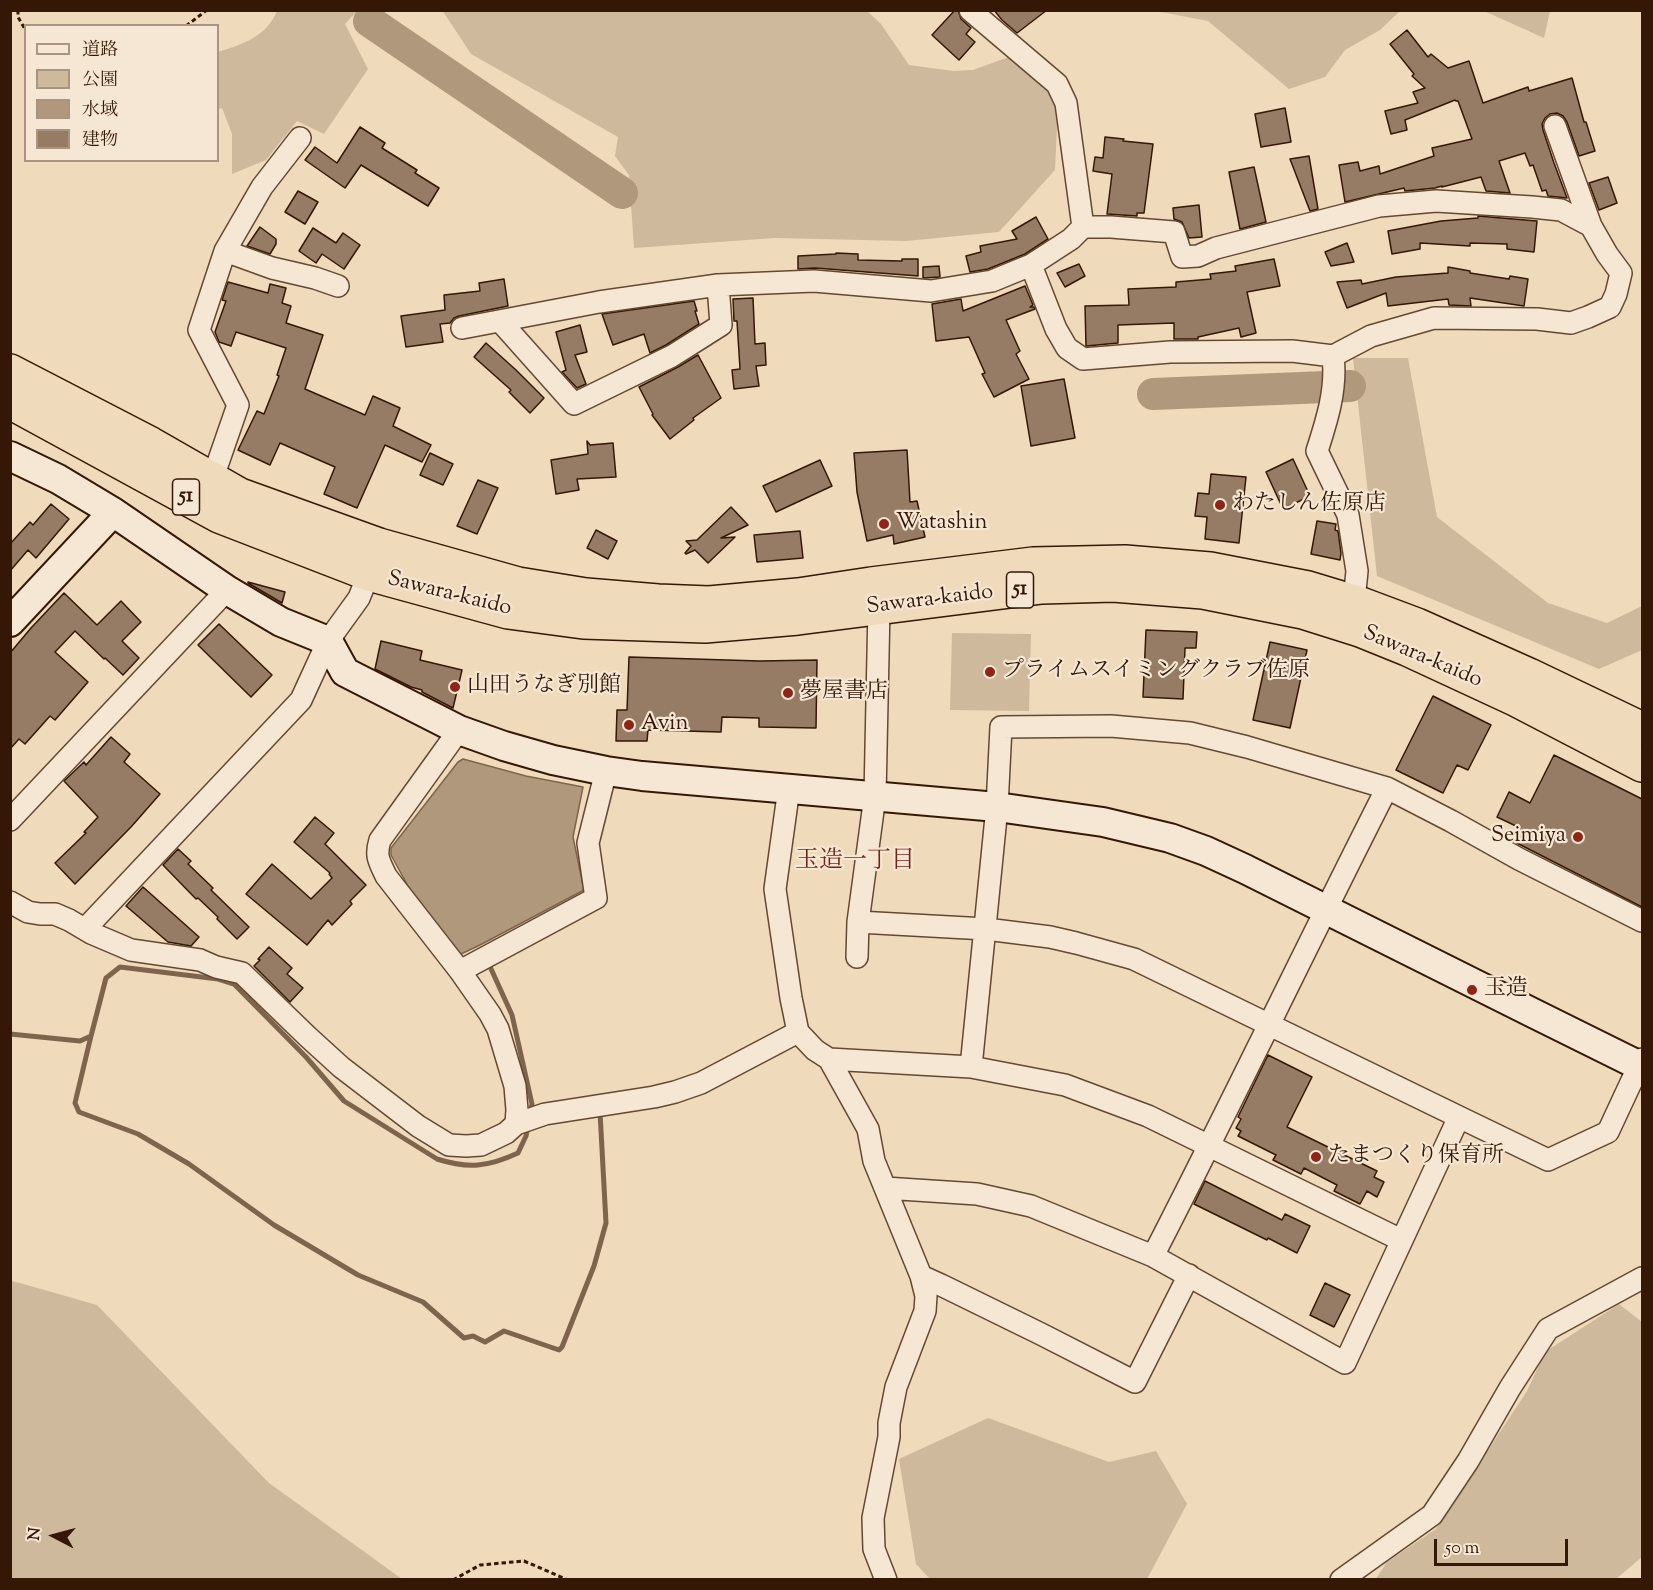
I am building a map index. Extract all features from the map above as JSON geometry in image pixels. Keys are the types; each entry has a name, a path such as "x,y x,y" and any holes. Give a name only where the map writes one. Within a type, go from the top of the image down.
{"highway":[{"name":"51","path":"10,371 151,444 240,495 374,559"},
{"name":"51","path":"10,402 219,516 374,559"},
{"name":"Sawara-kaido","path":"374,559 586,596 709,603 798,595 1033,564 1125,562 1210,570 1308,588 1417,625 1642,729"},
{"name":"Sawara-kaido","path":"374,559 508,612 583,622 705,626 798,618 1042,587 1113,585 1203,592 1303,612 1360,630 1517,700 1642,765"}],"street":[{"path":"970,10 1057,84 1066,103 1083,227"},
{"path":"1031,265 1056,329 1067,348 1083,359 1170,352 1292,351 1333,362 1371,336 1434,318 1537,319 1571,323 1610,307 1621,273 1591,226 1555,126"},
{"path":"212,480 238,405 199,330 225,250 262,187 300,138"},
{"path":"462,328 599,302 718,285 814,281 930,291 992,281 1031,265 1071,239 1083,227 1174,232 1182,257 1198,256 1216,248 1379,206 1436,201 1561,210 1591,226"},
{"path":"225,250 272,268 338,286"},
{"path":"500,321 574,404 672,356 721,325 718,285"},
{"path":"1333,362 1330,407 1317,451 1348,515 1357,571 1354,602"},
{"path":"14,462 58,479 113,512 227,590 281,622 328,641 345,672 459,730 553,760 606,771 997,807 1103,822 1170,838 1216,856 1533,1013 1642,1064 1608,1132 1548,1160 1134,959 1076,943 986,929 858,922"},
{"path":"10,621 113,512"},
{"path":"85,929 301,700 328,641 359,598 374,559"},
{"path":"10,820 227,590"},
{"path":"857,957 858,922 875,796 879,607"},
{"path":"971,1067 997,807 1001,727 1111,726 1190,733 1247,747 1387,788 1519,859 1642,921"},
{"path":"459,730 380,840 376,851 386,876 460,971 498,1029 514,1086 516,1124"},
{"path":"460,971 596,898 588,843 606,771"},
{"path":"789,788 775,890 798,1032 815,1050 829,1059 868,1129 874,1161 921,1276 926,1296 925,1311 896,1388 873,1518 874,1549 886,1580"},
{"path":"1153,1256 1387,788"},
{"path":"10,902 28,912 55,914 109,942 131,950 200,960 216,967 242,973 341,1066 418,1126 449,1144 481,1145 506,1133 516,1124 545,1114 675,1092 701,1083 798,1032"},
{"path":"829,1059 971,1067 1065,1085 1148,1116 1401,1240"},
{"path":"885,1188 977,1194 1031,1206 1153,1256 1345,1363 1459,1117"},
{"path":"921,1276 1135,1382 1189,1275"},
{"path":"1341,1580 1432,1515 1468,1461 1510,1388 1548,1329 1642,1278"}],"path":[{"path":"18,10 18,17 24,28"},
{"path":"189,24 207,10"},
{"path":"453,1580 480,1565 524,1561 568,1580"}],"green space":[{"path":"277,11 357,11 345,24 368,69 324,134 297,121 266,160 232,174 232,134 222,108 219,109 219,52 253,38 272,20"},
{"path":"440,11 867,11 881,24 909,65 953,71 973,70 1020,53 1058,107 1055,170 999,232 906,241 775,238 634,248 629,175 615,156 618,137 471,54 444,13"},
{"path":"1156,11 1400,11 1380,30 1345,50 1325,77 1289,89 1208,21"},
{"path":"1484,11 1550,11 1544,38"},
{"path":"1353,358 1408,358 1437,517 1548,603 1607,623 1642,606 1642,650 1599,669 1377,576"},
{"name":"プライムスイミングクラブ佐原","path":"952,633 1031,634 1029,711 950,710"},
{"path":"11,1281 97,1305 269,1483 402,1579 11,1579"},
{"path":"1619,1304 1642,1322 1642,1557 1616,1579 1375,1580 1387,1562 1436,1529 1527,1391 1545,1352"},
{"path":"988,1418 1109,1462 1156,1451 1187,1504 1147,1579 930,1579 916,1564 899,1459"}],"water":[{"path":"463,759 526,776 583,787 573,837 584,890 459,955 421,910 391,855 391,848 458,762"}],"building":[{"path":"955,10 958,10 961,19 971,28 966,34 975,42 959,60 932,35"},
{"path":"994,10 1047,10 1017,33"},
{"path":"1407,30 1428,57 1431,54 1448,68 1469,61 1483,103 1528,87 1529,91 1572,78 1595,151 1579,156 1563,116 1557,113 1550,114 1542,124 1567,198 1548,196 1546,190 1542,191 1533,165 1530,166 1525,153 1499,161 1510,193 1486,191 1481,177 1435,188 1405,191 1404,188 1345,202 1339,165 1358,162 1360,171 1379,166 1380,174 1434,156 1432,148 1472,139 1458,101 1455,100 1405,120 1407,130 1391,134 1385,111 1418,103 1413,92 1425,88 1412,76 1414,74 1390,44"},
{"path":"1285,108 1291,142 1261,147 1255,114"},
{"path":"360,127 385,143 382,148 417,170 415,173 439,188 428,206 361,165 345,188 305,160 315,147 337,163"},
{"path":"1105,137 1153,144 1144,213 1137,213 1137,216 1107,214 1112,174 1093,171 1095,157 1103,158"},
{"path":"1309,156 1318,209 1310,211 1290,159"},
{"path":"1254,167 1266,222 1240,229 1229,172"},
{"path":"1608,177 1617,203 1599,210 1589,183"},
{"path":"298,191 318,202 305,224 285,212"},
{"path":"1199,205 1202,237 1189,238 1182,222 1174,219 1173,208"},
{"path":"1478,216 1537,221 1534,252 1507,249 1507,244 1470,243 1470,246 1420,243 1420,249 1392,254 1388,231 1441,221 1478,218"},
{"path":"1036,217 1048,239 1025,254 988,269 970,272 966,256 981,252 980,246 1017,239 1012,231"},
{"path":"260,227 276,239 276,244 270,254 247,246"},
{"path":"313,228 336,243 343,233 360,245 344,269 322,254 316,263 299,251"},
{"path":"1347,243 1354,262 1331,266 1325,252"},
{"path":"858,254 858,260 918,259 918,276 815,268 798,269 798,256"},
{"path":"1274,259 1280,286 1247,292 1256,333 1241,337 1239,328 1198,337 1198,339 1174,339 1174,323 1118,325 1118,343 1086,346 1085,306 1129,305 1128,289 1176,287 1176,282 1211,279 1210,274 1236,271 1235,266"},
{"path":"1079,264 1085,276 1065,287 1057,273"},
{"path":"939,266 940,277 923,278 923,267"},
{"path":"1448,267 1509,279 1510,276 1528,279 1524,306 1470,298 1471,306 1449,305 1448,299 1388,306 1386,293 1347,308 1337,282 1361,280 1362,284 1396,277 1448,273"},
{"path":"504,279 508,306 459,316 450,323 440,324 443,342 406,347 401,316 445,310 444,295 480,291 479,283"},
{"path":"228,282 268,293 270,284 286,288 282,303 291,306 286,323 323,335 305,389 365,415 373,396 400,408 393,426 431,445 422,462 385,445 357,508 324,494 335,467 280,443 270,465 238,450 257,411 264,414 279,376 277,375 286,348 236,332 231,346 219,342 215,332 226,301 222,300"},
{"path":"1025,286 1033,305 1030,307 1035,309 1006,320 1020,351 1016,354 1029,379 994,397 982,374 985,373 969,337 936,341 932,304 961,299 963,311"},
{"path":"753,298 755,344 765,343 766,365 756,366 759,386 734,389 732,370 740,369 733,299"},
{"path":"694,301 699,324 650,353 644,334 613,345 602,314"},
{"path":"580,325 587,352 575,355 586,384 577,388 562,372 566,370 556,332"},
{"path":"486,343 544,398 530,413 509,392 511,390 474,357"},
{"path":"698,355 721,398 693,418 694,420 670,439 652,415 639,387"},
{"path":"1064,379 1075,438 1031,446 1021,386"},
{"path":"587,441 590,445 613,443 616,477 577,479 579,490 556,494 551,460 588,454"},
{"path":"907,450 910,502 917,501 925,537 894,544 893,535 867,541 857,492 854,453"},
{"path":"430,453 453,464 443,485 420,475"},
{"path":"1293,459 1310,496 1283,509 1266,472"},
{"path":"820,460 832,486 776,512 763,486"},
{"name":"わたしん佐原店","path":"1211,474 1246,477 1239,543 1205,539 1207,517 1195,516 1198,493 1209,494"},
{"path":"478,480 498,488 477,534 457,526"},
{"path":"51,504 69,519 36,558 28,550 10,571 10,544 30,522 33,525"},
{"path":"731,507 748,525 721,538 735,537 708,563 695,550 686,554 691,546 686,541 697,540"},
{"path":"1317,521 1336,524 1340,560 1311,554"},
{"path":"596,530 617,541 608,559 587,548"},
{"path":"800,531 803,558 757,562 754,535"},
{"path":"248,583 285,592 282,603"},
{"path":"64,593 97,625 121,601 141,622 122,641 139,658 123,675 75,631 55,652 88,682 55,720 50,716 25,744 19,739 10,749 10,653"},
{"path":"219,624 272,675 251,697 198,645"},
{"path":"1146,630 1197,632 1196,648 1185,648 1183,699 1143,697"},
{"path":"381,641 422,651 420,660 462,670 453,708 422,690 375,669"},
{"path":"1270,642 1307,650 1290,728 1253,720"},
{"path":"629,657 760,661 817,660 816,728 759,727 759,718 722,717 721,732 648,730 647,741 616,741 617,710 627,710"},
{"path":"1433,696 1491,725 1468,770 1457,765 1443,793 1396,770"},
{"path":"111,737 130,754 124,762 160,794 75,884 55,863 86,833 84,832 98,817 64,781 84,762 86,765"},
{"name":"Seimiya","path":"1554,755 1642,799 1642,907 1511,840 1518,827 1497,817 1509,792 1530,803"},
{"path":"315,817 334,833 325,844 366,885 350,901 352,904 332,925 328,920 307,945 246,894 272,864 311,899 332,878 330,873 294,842"},
{"path":"178,849 191,861 188,864 213,888 211,890 249,927 237,939 217,919 218,917 198,898 196,899 163,865"},
{"path":"143,887 199,937 191,946 168,942 126,906"},
{"path":"269,947 292,968 287,974 303,988 290,1002 254,966"},
{"path":"1268,1055 1312,1077 1287,1127 1377,1171 1374,1177 1384,1182 1377,1197 1367,1191 1360,1204 1334,1191 1337,1185 1304,1168 1301,1174 1273,1160 1276,1155 1238,1136 1241,1131 1236,1128 1241,1119 1238,1117"},
{"path":"1205,1181 1282,1220 1285,1214 1310,1226 1297,1253 1194,1204"},
{"path":"1325,1283 1350,1295 1334,1327 1310,1315"}],"waterway":[{"path":"369,21 622,193"},
{"path":"1153,394 1350,386"},
{"path":"487,960 512,1015 532,1104 530,1114"},
{"path":"10,1034 80,1041 91,1036 106,978 120,967 218,979 234,984 306,1057 344,1101 437,1159 478,1165 507,1158 518,1153 528,1126"},
{"path":"91,1036 75,1103 79,1112 138,1134 189,1164 274,1225 358,1275 423,1302 464,1338 473,1336 485,1342 504,1331 559,1350 562,1347 594,1266 606,1223 600,1112"}],"place":[{"name":"わたしん佐原店","path":"1220,505"},
{"name":"Watashin","path":"884,524"},
{"name":"プライムスイミングクラブ佐原","path":"990,672"},
{"name":"山田うなぎ別館","path":"455,687"},
{"name":"夢屋書店","path":"788,693"},
{"name":"Avin","path":"629,725"},
{"name":"Seimiya","path":"1578,837"},
{"name":"玉造","path":"1472,990"},
{"name":"たまつくり保育所","path":"1316,1157"}],"district":[{"name":"玉造一丁目","path":"855,863"}]}
